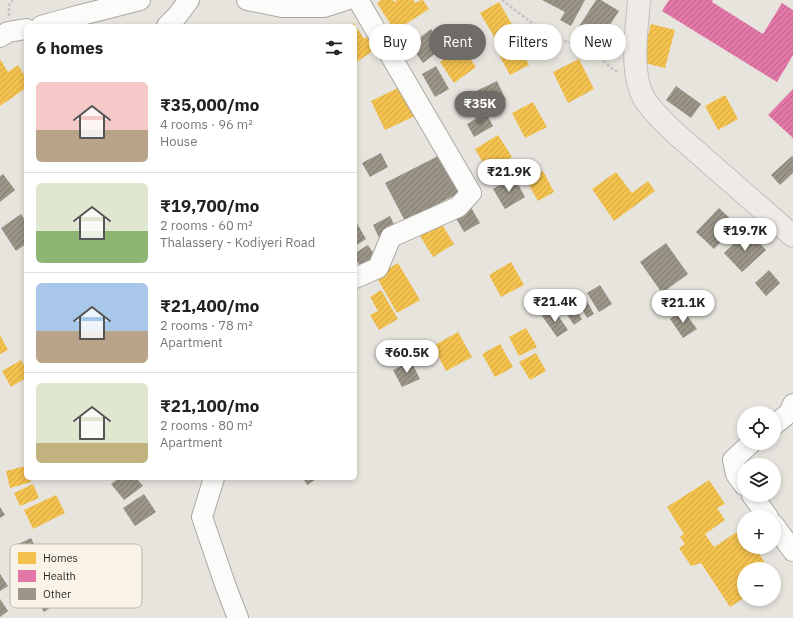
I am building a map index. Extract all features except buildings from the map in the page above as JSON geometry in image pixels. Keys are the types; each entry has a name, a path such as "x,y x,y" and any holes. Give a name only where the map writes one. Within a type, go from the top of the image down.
{"main road":[{"path":"639,0 635,61 638,85 645,100 674,132 793,236"}],"street":[{"path":"47,24 140,0"},
{"path":"170,24 189,0"},
{"path":"247,0 282,7 324,7 346,0"},
{"path":"357,277 378,268 391,237 458,207 471,193 358,0"},
{"path":"0,37 8,32 24,29"},
{"path":"781,419 789,413 793,404"},
{"path":"737,475 733,460 744,450"},
{"path":"213,480 202,517 238,618"},
{"path":"781,535 793,551"}],"path":[{"path":"502,0 549,36 590,49 610,67 638,85"}]}
